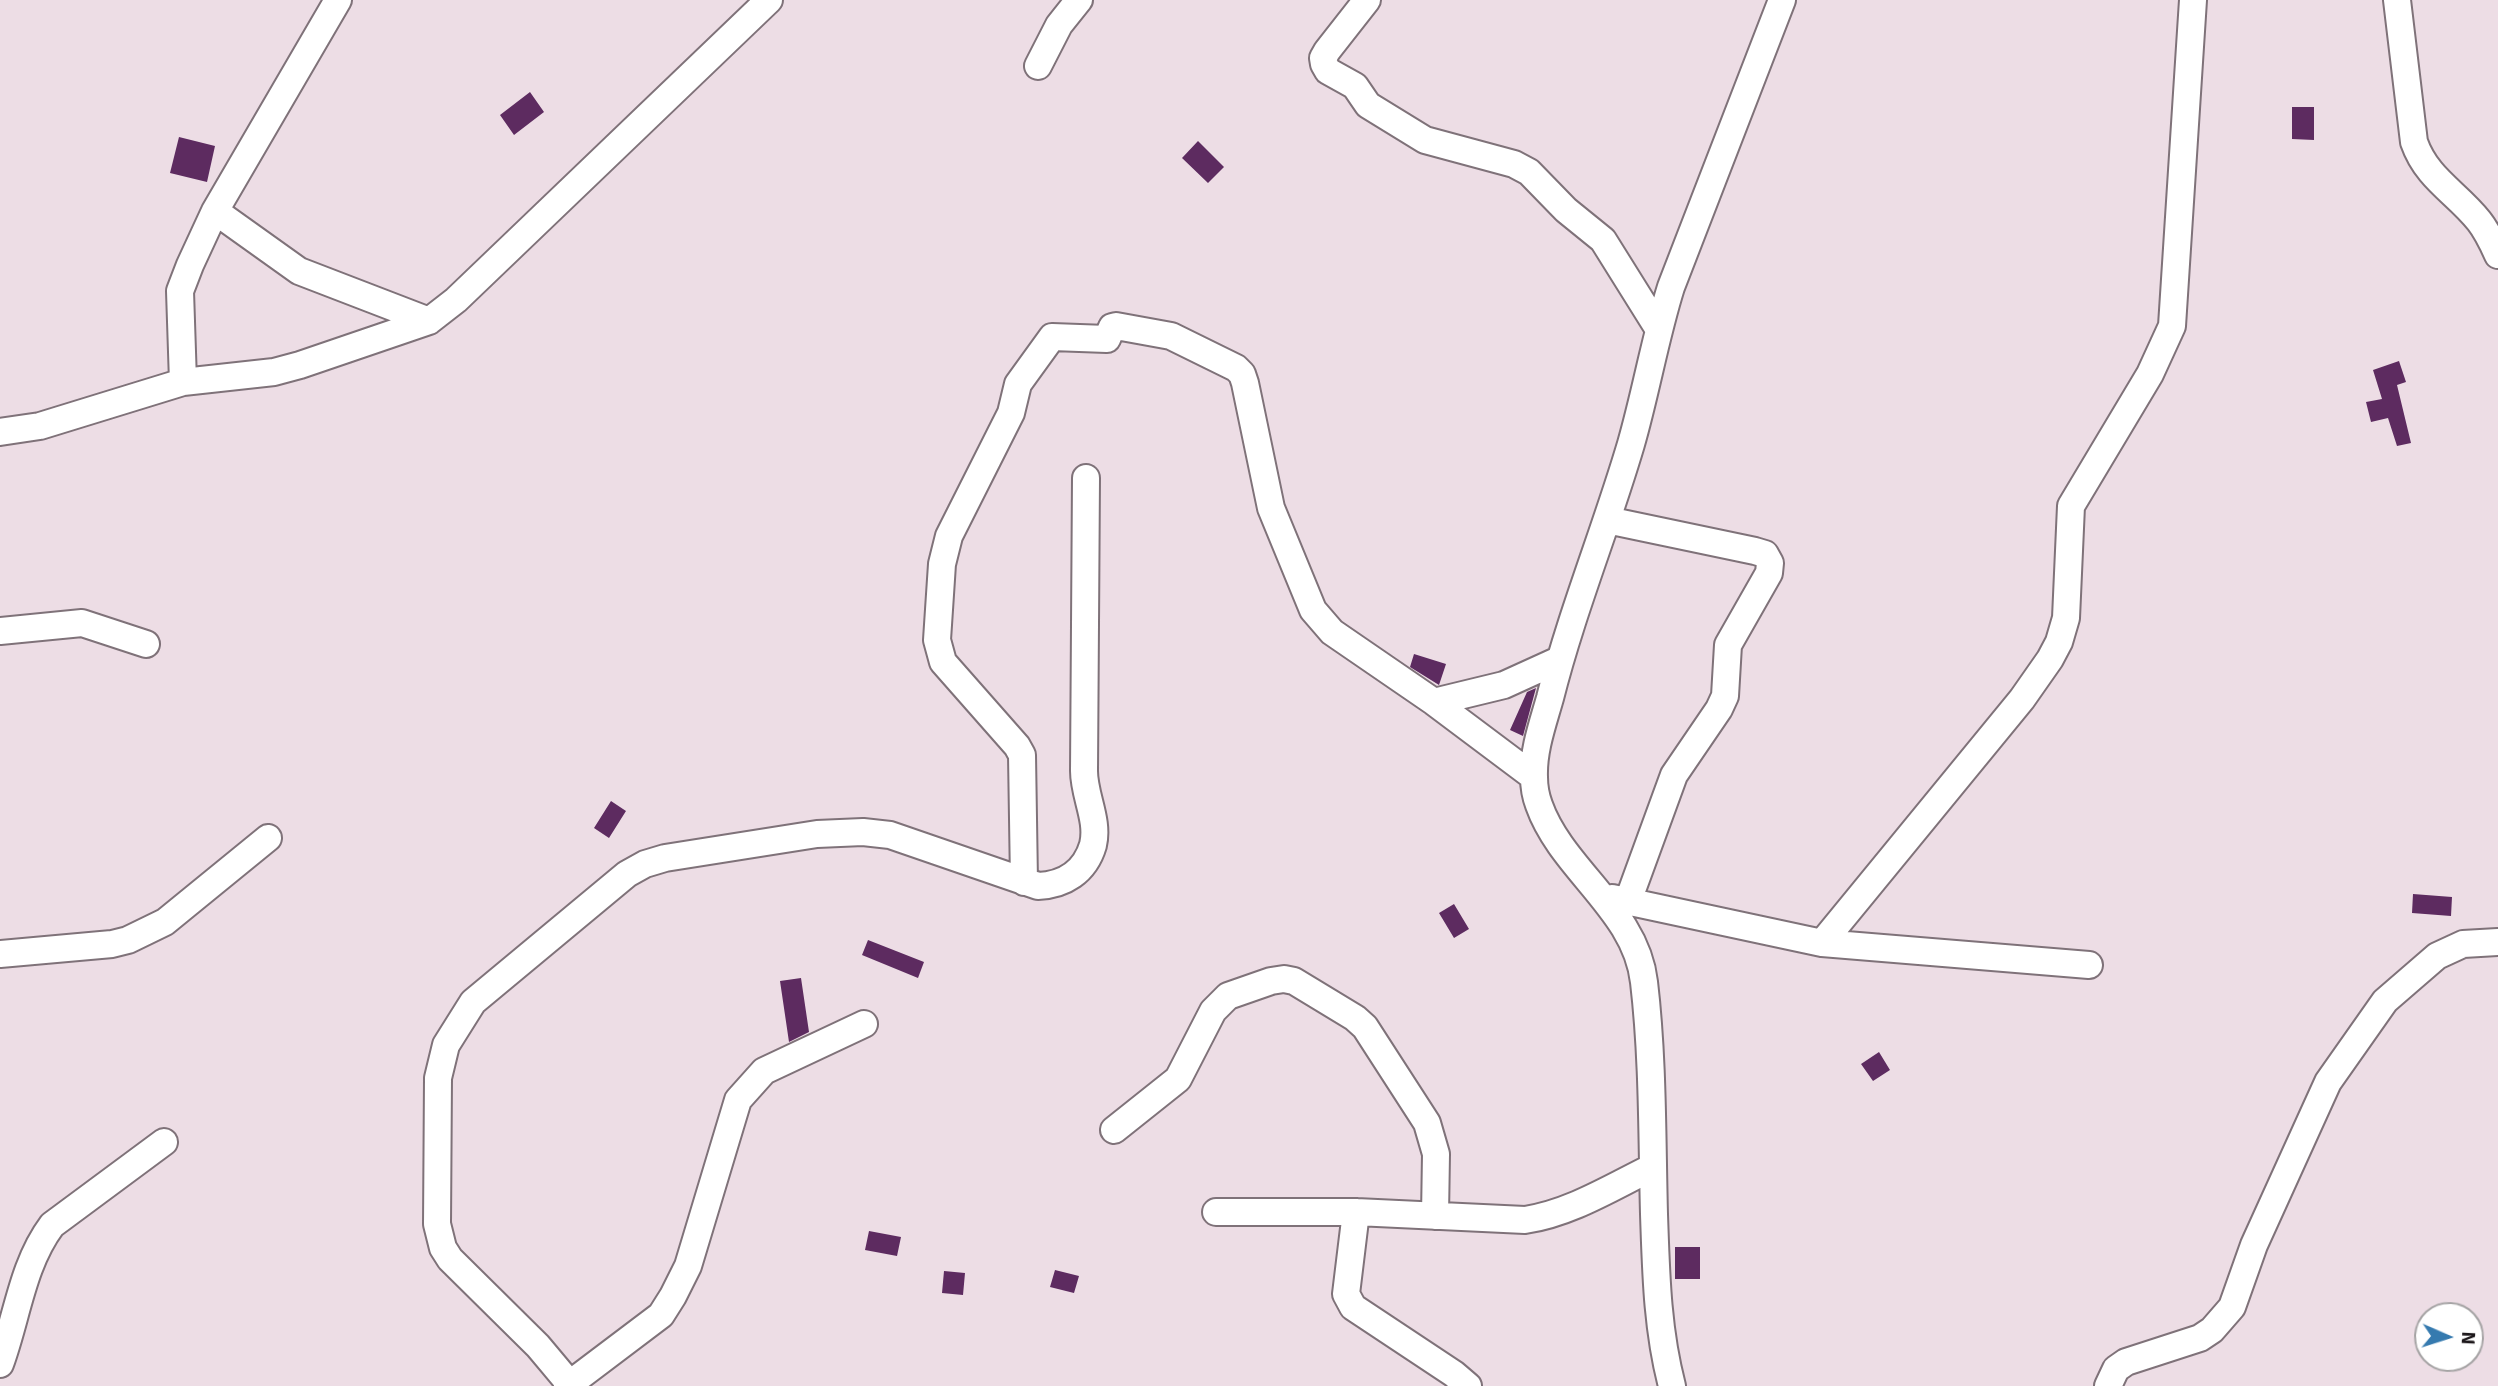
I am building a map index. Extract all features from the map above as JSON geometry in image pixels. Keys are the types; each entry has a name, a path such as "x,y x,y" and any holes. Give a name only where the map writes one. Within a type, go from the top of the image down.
{"street":[{"path":"183,382 180,291 190,265 215,211 338,0"},
{"path":"0,432 40,426 183,382 274,372 429,321 456,300 769,0"},
{"path":"1038,65 1055,32 1079,0"},
{"path":"1367,0 1323,58 1328,71 1355,86 1368,105 1425,140 1514,164 1529,172 1566,210 1603,240 1658,328"},
{"path":"1672,1386 1657,1303 1643,970 1638,951 1628,932 1552,831 1539,805 1534,777 1537,748 1559,660 1607,520 1643,402 1658,328 1671,287 1782,0"},
{"path":"1822,943 2022,699 2059,642 2066,618 2071,506 2150,374 2172,326 2193,0"},
{"path":"2397,0 2414,142 2419,157 2429,172 2479,220 2498,255"},
{"path":"215,211 299,271 429,321"},
{"path":"1024,882 1022,755 943,662 937,639 942,564 949,536 1011,413 1018,384 1052,337 1107,339 1112,327 1116,326 1171,336 1236,368 1245,383 1271,508 1313,610 1332,632 1434,702 1534,777"},
{"path":"864,1024 764,1071 750,1084 738,1100 688,1266 673,1296 661,1315 640,1333 568,1385 538,1346 450,1259 436,1224 438,1078 446,1045 474,1002 627,874 645,864 665,858 817,834 863,832 890,835 1038,886 1054,885 1069,879 1084,863 1092,846 1095,830 1084,776 1086,478"},
{"path":"1607,520 1755,551 1765,554 1770,563 1769,573 1728,645 1725,696 1674,775 1628,901"},
{"path":"0,631 82,623 146,644"},
{"path":"1434,702 1504,685 1559,660"},
{"path":"0,954 112,944 128,940 165,922 268,838"},
{"path":"1600,895 1822,943 2089,965"},
{"path":"2108,1386 2116,1369 2126,1362 2200,1338 2212,1330 2232,1307 2254,1245 2328,1082 2385,1000 2437,956 2463,944 2498,942"},
{"path":"1114,1130 1184,1072 1213,1011 1220,1002 1228,996 1270,981 1294,981 1345,1011 1365,1027 1427,1123 1436,1154 1435,1216"},
{"path":"0,1364 31,1261 40,1241 52,1225 164,1142"},
{"path":"1216,1212 1356,1212 1525,1220 1566,1210 1653,1167"},
{"path":"1356,1212 1346,1294 1353,1307 1468,1386"}],"building":[{"path":"530,92 544,112 514,135 500,115"},
{"path":"2292,107 2314,107 2314,140 2292,139"},
{"path":"179,137 215,146 207,182 170,173"},
{"path":"1198,141 1224,167 1208,183 1182,158"},
{"path":"2399,361 2406,382 2397,385 2411,443 2397,446 2388,418 2371,422 2366,402 2382,399 2373,370"},
{"path":"1414,654 1446,664 1439,685 1410,667"},
{"path":"1536,688 1523,736 1510,730 1527,692"},
{"path":"611,801 626,811 609,838 594,828"},
{"path":"2413,894 2452,897 2451,916 2412,913"},
{"path":"1454,904 1469,929 1454,938 1439,913"},
{"path":"868,940 924,962 918,978 862,955"},
{"path":"801,978 809,1032 789,1042 780,981"},
{"path":"1879,1052 1890,1070 1873,1081 1861,1064"},
{"path":"869,1231 901,1237 897,1256 865,1250"},
{"path":"1675,1247 1700,1247 1700,1279 1675,1279"},
{"path":"1055,1270 1079,1276 1074,1293 1050,1287"},
{"path":"944,1271 965,1273 963,1295 942,1293"}]}
